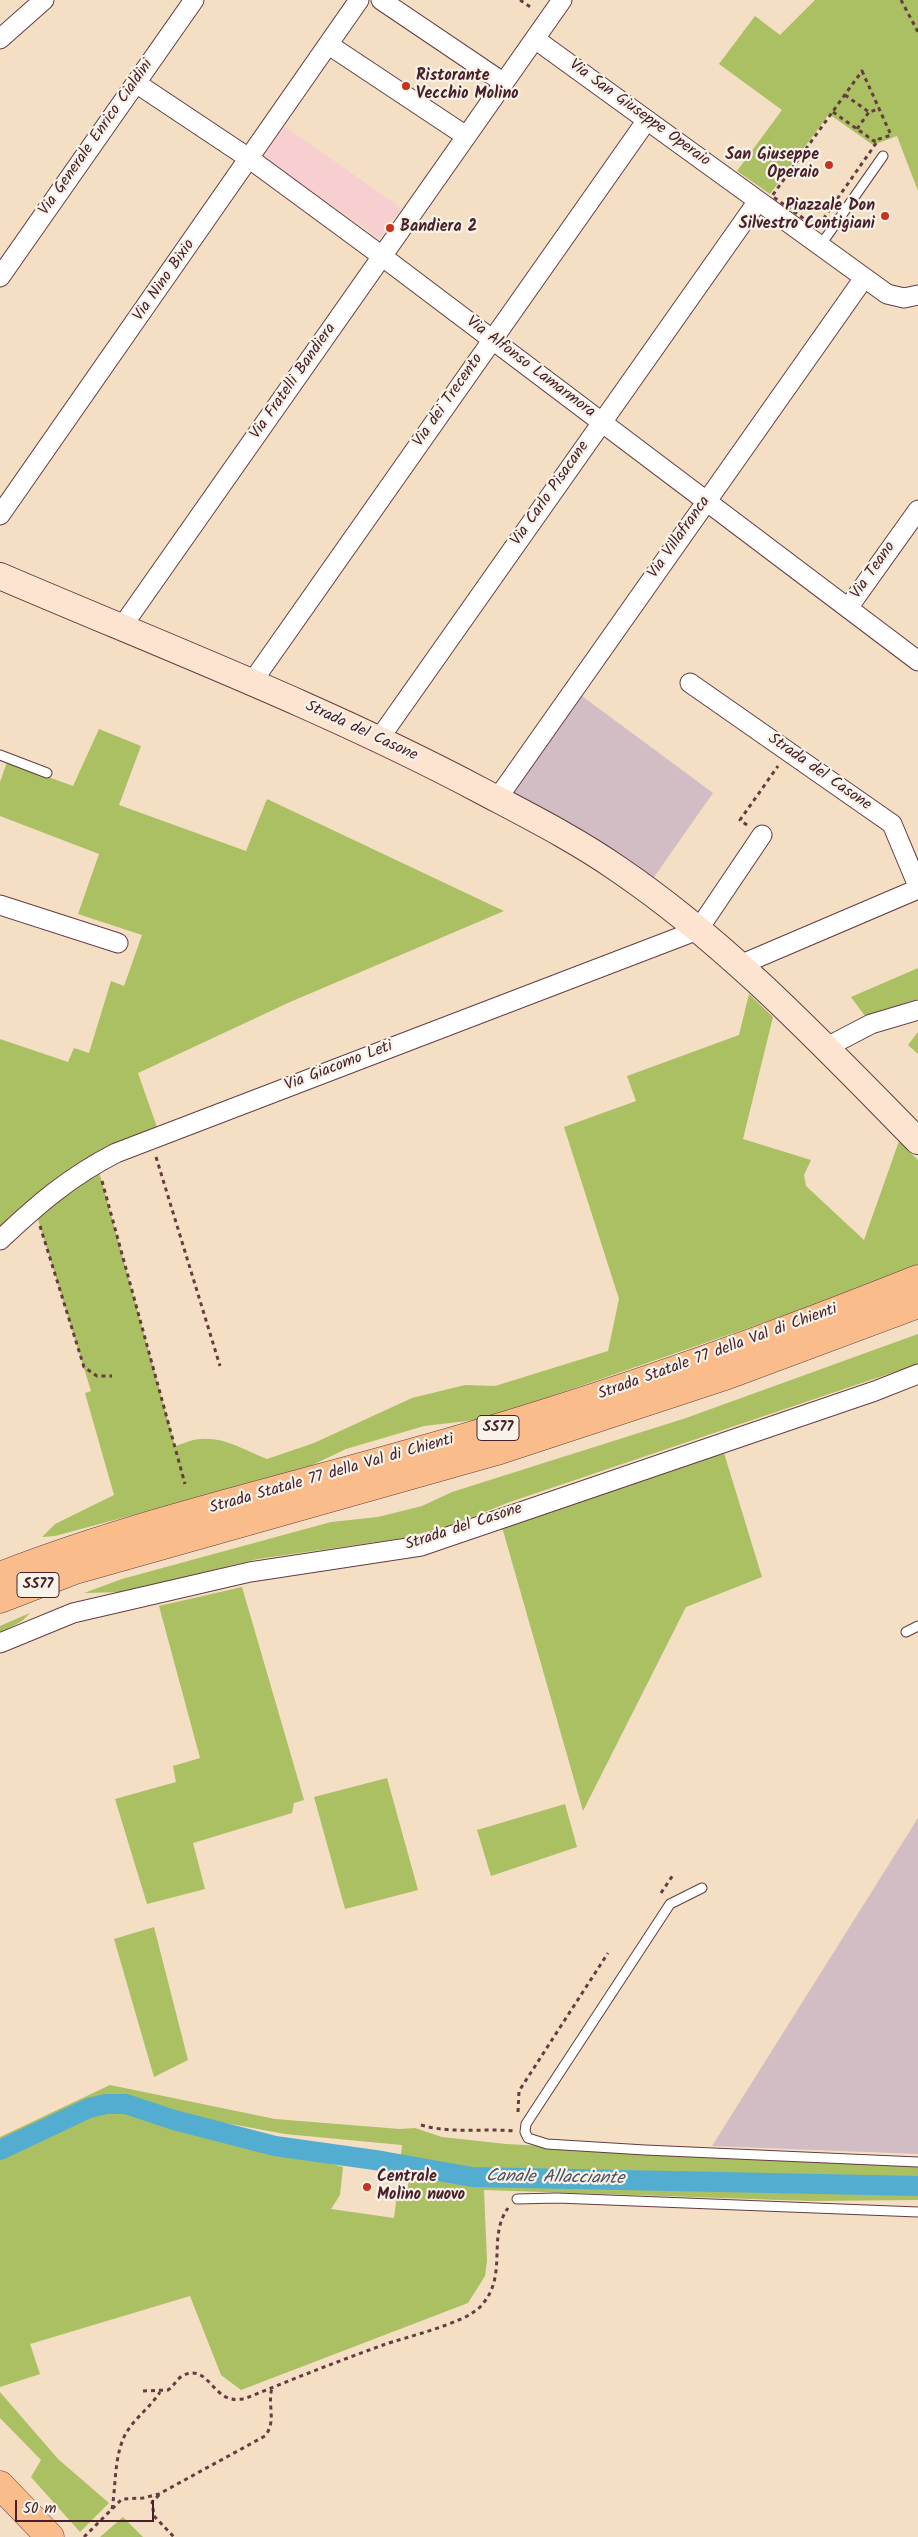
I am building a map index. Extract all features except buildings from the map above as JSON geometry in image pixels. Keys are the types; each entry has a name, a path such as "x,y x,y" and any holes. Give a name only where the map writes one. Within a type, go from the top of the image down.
{"highway":[{"name":"Strada Statale 77 della Val di Chienti","path":"0,1576 69,1549 417,1452 570,1405 725,1351 918,1279"},
{"name":"Strada Statale 77 della Val di Chienti","path":"0,1599 76,1570 509,1447 728,1375 918,1304"},
{"path":"0,2486 50,2537"}],"street":[{"path":"0,39 44,0"},
{"name":"Via Generale Enrico Cialdini","path":"0,277 194,0"},
{"name":"Via Nino Bixio","path":"0,515 250,160 359,0"},
{"path":"380,0 504,83"},
{"name":"Via Fratelli Bandiera","path":"121,628 562,0"},
{"name":"Via San Giuseppe Operaio","path":"535,39 647,120 765,198 820,246 887,294 896,298 918,295"},
{"path":"329,45 466,136"},
{"name":"Via Alfonso Lamarmora","path":"136,83 250,160 382,256 918,661"},
{"name":"Via dei Trecento","path":"252,682 647,120"},
{"name":"Via Carlo Pisacane","path":"379,739 602,422 765,198"},
{"name":"Via Villafranca","path":"497,799 864,278"},
{"name":"Via Teano","path":"848,608 918,510"},
{"name":"Strada del Casone","path":"0,576 252,682 379,739 497,799 616,867 668,904 740,965 918,1141"},
{"name":"Strada del Casone","path":"690,683 892,824 918,888 740,965"},
{"path":"698,930 762,835"},
{"path":"0,905 118,944"},
{"name":"Via Giacomo Leti","path":"0,1240 35,1207 74,1176 116,1153 698,930"},
{"path":"825,1048 871,1024 918,1010"},
{"name":"Strada del Casone","path":"0,1642 74,1613 250,1572 422,1546 866,1394 918,1374"}],"lane":[{"path":"820,246 883,156"},
{"path":"0,756 47,773"},
{"path":"906,1632 918,1626"},
{"path":"702,1888 670,1904 530,2116 524,2132 528,2138 536,2142 557,2144 700,2153 918,2162"},
{"path":"517,2199 557,2198 918,2212"}],"path":[{"path":"520,0 532,8"},
{"path":"901,0 918,32"},
{"path":"765,198 833,112 862,71 891,135 874,141 833,112"},
{"path":"845,95 868,112"},
{"path":"857,130 868,112 879,109"},
{"path":"876,144 879,139"},
{"path":"762,835 740,820 788,752"},
{"path":"150,1140 220,1366"},
{"path":"101,1178 185,1484"},
{"path":"39,1222 84,1367 97,1376 112,1376"},
{"path":"518,2115 519,2092 608,1954"},
{"path":"422,2125 440,2130 481,2128 524,2132"},
{"path":"143,2391 160,2392 168,2390 182,2377 194,2373 202,2375 222,2395 231,2399 244,2399 384,2344 437,2328 478,2308 493,2286 498,2263 497,2235 501,2219 507,2208 517,2199"},
{"path":"84,2537 122,2499 143,2498 159,2494 265,2436 270,2430 272,2421 270,2396 272,2387"},
{"path":"112,2510 119,2453 124,2436 134,2422 151,2407 160,2392"},
{"path":"159,2494 152,2502 154,2516 174,2537"}],"shaded area":[{"path":"283,125 401,208 380,239 263,157"},
{"path":"582,696 713,793 652,880 512,794"},
{"path":"918,1818 918,2154 712,2146"}],"green space":[{"path":"815,0 918,0 918,191 897,136 873,145 829,114 770,194 737,171 782,110 719,64 755,16 780,35"},
{"path":"99,729 141,746 119,805 246,851 267,799 504,911 290,1002 138,1073 158,1130 0,1229 0,1039 68,1062 74,1048 89,1053 111,981 124,986 142,935 78,914 99,854 0,816 0,782 7,762 73,786"},
{"path":"918,968 918,999 865,1016 851,997"},
{"path":"749,994 773,1017 743,1139 811,1160 804,1175 806,1186 864,1240 899,1141 918,1160 918,1265 861,1289 485,1419 424,1426 346,1449 304,1469 55,1536 42,1537 55,1524 114,1495 85,1393 91,1391 36,1213 98,1168 175,1446 198,1439 218,1440 267,1459 314,1443 412,1398 465,1385 495,1386 608,1351 619,1299 564,1127 636,1101 627,1076 739,1035"},
{"path":"918,1032 918,1054 908,1045"},
{"path":"918,1334 918,1364 507,1503 455,1524 404,1538 258,1559 123,1592 84,1593 122,1579 331,1522 378,1517 422,1506 452,1492 686,1418"},
{"path":"724,1453 762,1577 686,1607 583,1811 502,1527"},
{"path":"242,1587 304,1800 294,1803 292,1813 193,1843 205,1889 147,1904 115,1799 176,1782 173,1766 200,1758 159,1606"},
{"path":"30,1613 22,1621 0,1633 0,1626"},
{"path":"387,1778 418,1890 345,1909 314,1797"},
{"path":"565,1804 577,1847 491,1876 477,1830"},
{"path":"154,1927 188,2060 154,2077 114,1939"},
{"path":"110,2085 275,2119 400,2129 415,2128 442,2137 506,2144 918,2166 918,2200 811,2201 484,2190 487,2261 485,2276 468,2303 241,2390 221,2375 190,2296 30,2344 40,2374 0,2387 0,2137","holes":["193,2117 285,2134 402,2145 399,2173 409,2176 408,2187 398,2187 394,2218 331,2209 340,2195 343,2167 201,2132"]},
{"path":"0,2392 58,2459 109,2503 80,2532 31,2477 41,2460 0,2418"},
{"path":"123,2517 143,2537 100,2537"}],"waterway":[{"name":"Canale Allacciante","path":"0,2150 89,2108 106,2104 126,2104 174,2120 275,2146 382,2161 472,2177 918,2186"}],"place":[{"name":"Ristorante Vecchio Molino","path":"406,86"},
{"name":"San Giuseppe Operaio","path":"829,165"},
{"name":"Piazzale Don Silvestro Contigiani","path":"885,216"},
{"name":"Bandiera 2","path":"390,228"},
{"name":"Centrale Molino nuovo","path":"367,2187"}]}
